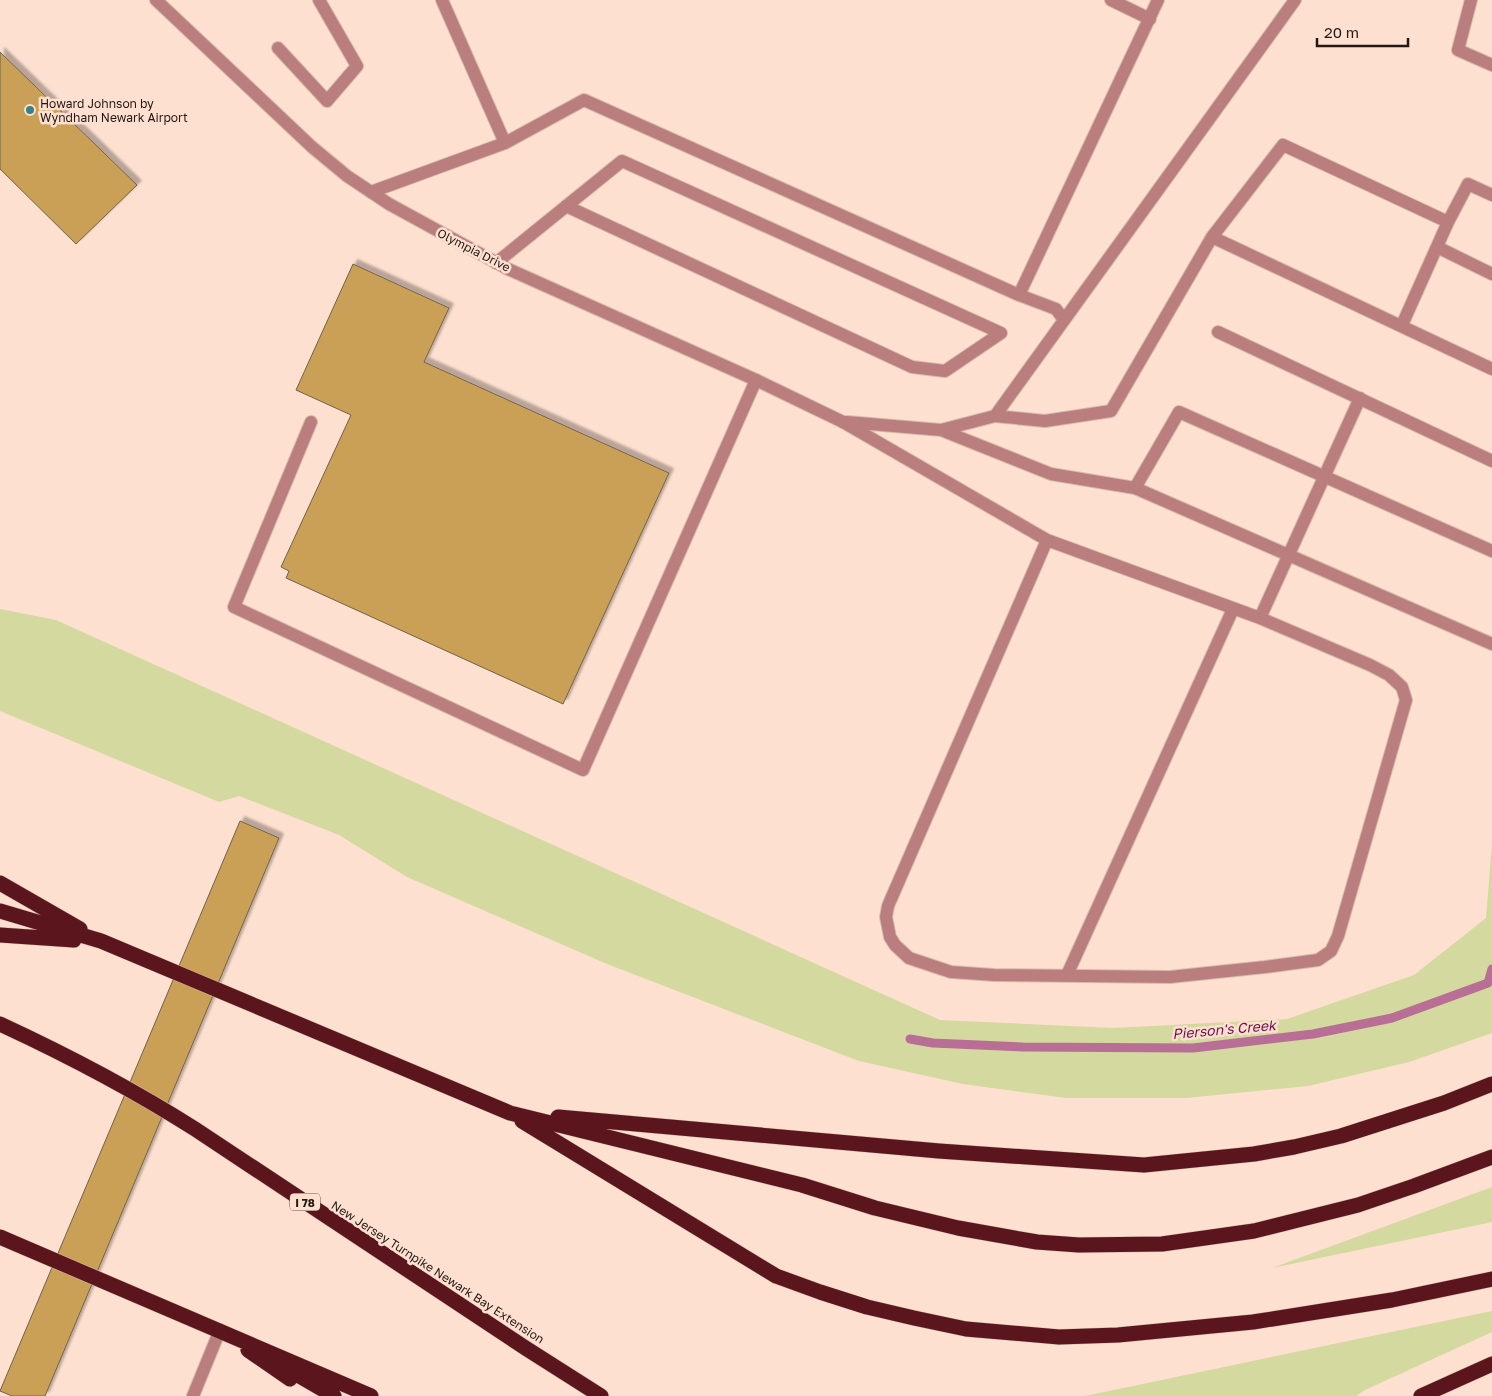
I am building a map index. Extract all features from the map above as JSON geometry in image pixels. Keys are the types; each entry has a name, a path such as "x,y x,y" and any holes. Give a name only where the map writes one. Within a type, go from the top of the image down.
{"highway":[{"path":"0,882 101,942"},
{"path":"0,911 101,942 510,1113 776,1276 867,1306 966,1329 1059,1337 1187,1329 1253,1322 1392,1300 1492,1279"},
{"path":"0,936 101,942"},
{"name":"New Jersey Turnpike Newark Bay Extension","path":"0,1024 59,1052 145,1097 601,1396"},
{"path":"510,1113 939,1151 1144,1165 1254,1154 1294,1147 1341,1136 1444,1103 1492,1084"},
{"path":"510,1113 802,1185 875,1208 958,1228 1037,1242 1079,1245 1162,1244 1254,1232 1358,1205 1492,1157"},
{"path":"0,1237 371,1396"},
{"path":"220,1330 314,1396"},
{"path":"220,1330 334,1396"},
{"path":"1421,1396 1492,1364"}],"street":[{"name":"Olympia Drive","path":"156,0 312,148 347,176 388,204 496,263 756,380 843,422 1047,540 1260,618 1370,665 1389,675 1402,688 1406,700 1338,936 1331,951 1318,960 1170,978 1067,975"},
{"path":"278,48 327,101 357,66 319,0"},
{"path":"442,0 505,143"},
{"path":"1111,0 1150,19"},
{"path":"1019,295 1158,0"},
{"path":"995,416 1294,0"},
{"path":"1471,0 1458,50 1492,64"},
{"path":"371,192 505,143 584,100 1019,295 1056,309 1064,320"},
{"path":"941,430 995,416 1045,421 1111,411 1212,237 1283,145 1448,222"},
{"path":"496,263 566,206 622,161 1001,333 945,371 912,367 566,206"},
{"path":"1402,325 1448,222 1468,184 1492,195"},
{"path":"1212,237 1492,369"},
{"path":"1437,247 1492,274"},
{"path":"1218,332 1492,461"},
{"path":"311,422 234,607 583,770 756,380"},
{"path":"1260,618 1360,398"},
{"path":"1136,488 1179,412 1492,551"},
{"path":"843,422 941,430 1051,474 1136,488 1492,644"},
{"path":"1047,540 888,906 886,917 890,937 909,958 951,972 994,975 1067,975 1233,609"},
{"path":"193,1396 220,1330"}],"green space":[{"path":"0,609 56,620 940,1020 1113,1028 1287,1019 1414,975 1486,918 1492,844 1492,1033 1409,1062 1308,1086 1186,1098 1066,1098 963,1084 859,1061 607,964 407,877 339,835 239,796 219,802 0,711"},
{"path":"1492,1187 1492,1222 1272,1268"},
{"path":"1492,1311 1492,1332 1365,1390 1356,1396 1085,1396"}],"building":[{"name":"Howard Johnson by Wyndham Newark Airport","path":"0,52 137,185 76,244 0,169"},
{"path":"353,264 449,308 424,362 669,473 563,704 286,578 289,571 281,567 351,415 296,390"},
{"path":"240,821 279,838 45,1396 12,1396 0,1391"}],"waterway":[{"name":"Pierson's Creek","path":"910,1039 933,1043 1023,1047 1193,1048 1313,1034 1392,1018 1488,983 1492,969"}],"place":[{"name":"Howard Johnson by Wyndham Newark Airport","path":"30,110"}]}
